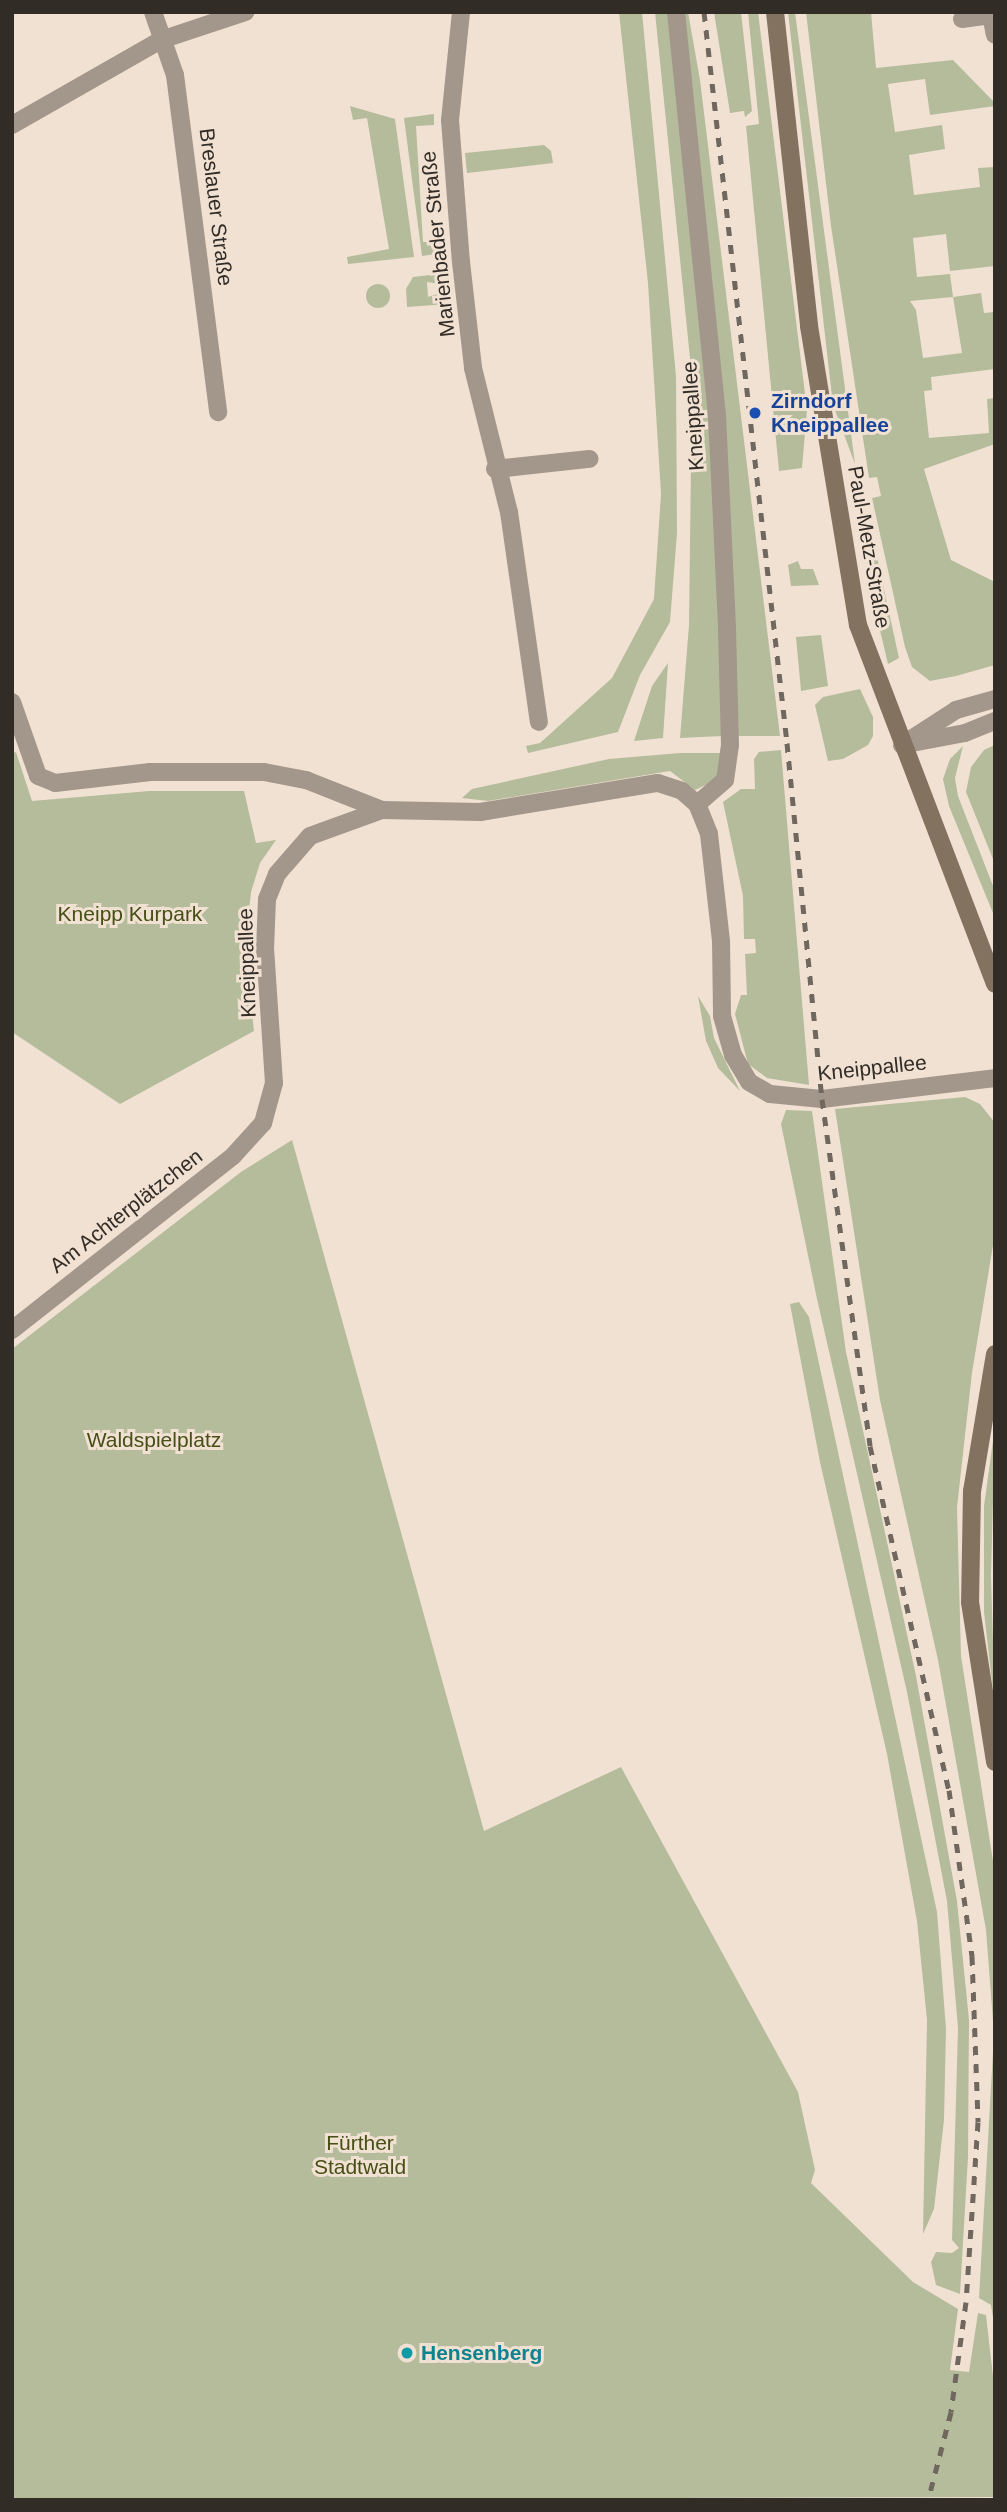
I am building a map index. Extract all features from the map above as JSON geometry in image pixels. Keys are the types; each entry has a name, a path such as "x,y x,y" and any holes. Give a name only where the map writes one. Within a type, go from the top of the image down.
{"street":[{"name":"Breslauer Straße","path":"153,12 175,75 218,412"},
{"path":"12,125 161,40 245,12"},
{"name":"Marienbader Straße","path":"461,12 452,79 452,161 473,368 495,469 509,512 539,722"},
{"name":"Kneippallee","path":"676,12 718,415 728,643 730,745 726,780 697,804"},
{"name":"Paul-Metz-Straße","path":"775,12 809,326 858,625 995,984"},
{"path":"962,19 991,15 995,35"},
{"path":"495,469 589,459"},
{"path":"902,745 956,710 995,699"},
{"path":"12,702 38,776 55,783 150,772 264,772 306,780 382,810"},
{"path":"902,745 965,733 995,721"},
{"name":"Kneippallee","path":"263,1123 274,1083 265,948 267,899 277,874 310,836 382,810 481,812 658,783 682,791 697,804 709,834 715,875 722,1016 733,1055 749,1082 770,1094 822,1098 995,1077"},
{"name":"Am Achterplätzchen","path":"12,1330 233,1156 263,1123"},
{"path":"995,1354 972,1491 970,1602 995,1762"}],"green space":[{"path":"619,12 642,12 676,376 677,533 670,622 640,675 618,732 528,753 526,746 540,743 612,678 654,599 661,494 648,283"},
{"path":"655,12 671,12 712,416 722,736 680,738 689,625 692,378"},
{"path":"679,12 688,12 700,80 780,736 736,736"},
{"path":"714,12 741,12 752,111 745,117 744,111 730,113"},
{"path":"748,12 758,12 807,410 802,468 779,471 746,126 759,124"},
{"path":"788,12 795,12 855,464 833,405"},
{"path":"806,12 871,12 876,68 953,60 995,103 995,106 930,115 925,79 888,84 895,132 942,125 945,149 909,155 914,195 980,187 978,168 995,167 995,266 950,271 946,234 913,238 917,277 950,274 953,297 981,293 984,313 995,312 995,369 931,377 932,390 924,391 929,438 989,433 987,399 995,398 995,444 924,469 951,560 995,582 995,665 930,681 912,667 905,647 872,498 881,496 877,477 869,478 831,226","holes":["953,297 962,353 923,358 916,310 910,301"]},
{"path":"350,106 395,119 414,257 348,264 347,257 389,249 367,118 353,120"},
{"path":"434,114 434,125 416,126 423,242 441,242 443,253 422,256 404,118"},
{"path":"544,145 551,151 553,163 467,173 465,153"},
{"path":"439,274 446,285 427,282 428,297 447,291 448,304 407,307 406,289 413,277"},
{"path":"378,284 389,291 390,296 383,307 378,308 367,301 366,296 373,285"},
{"path":"875,548 899,658 888,664 872,597"},
{"path":"798,561 801,569 813,569 819,585 791,586 788,565"},
{"path":"821,635 828,686 801,691 796,637"},
{"path":"668,663 663,738 634,741 652,686"},
{"path":"860,689 873,717 873,736 868,745 843,759 828,761 815,705 823,697"},
{"path":"995,745 995,864 966,792 971,767 984,750"},
{"path":"963,746 955,778 958,796 995,891 995,918 949,806 943,779 950,759"},
{"path":"781,750 809,1085 767,1078 748,1064 735,1014 741,995 747,995 745,954 756,953 755,939 744,939 743,896 723,802 741,789 755,789 754,759 759,752"},
{"name":"Kneipp Kurpark","path":"16,752 32,801 149,791 244,791 256,843 276,840 260,863 251,892 245,951 254,1031 120,1104 12,1032 12,753"},
{"path":"680,753 724,753 718,779 695,790 670,771 488,801 462,798 472,789 609,759"},
{"path":"698,996 710,1016 714,1038 740,1091 718,1068 706,1041"},
{"path":"965,1097 980,1104 995,1123 995,1233 972,1373 957,1507 961,1656 995,1874 995,2330 991,2305 979,2298 994,2034 986,1930 938,1660 880,1400 835,1109"},
{"path":"786,1110 812,1111 846,1352 916,1676 957,1901 969,2020 968,2157 960,2294 936,2285 931,2262 936,2252 952,2253 959,2248 952,2240 958,2028 947,1901 907,1692 817,1299 781,1124"},
{"name":"Fürther Stadtwald","path":"292,1140 484,1831 621,1767 798,2092 815,2170 811,2183 913,2282 958,2309 950,2370 969,2372 978,2313 986,2315 995,2394 994,2497 12,2500 12,1349 241,1172"},
{"path":"799,1302 809,1317 937,1912 946,2029 944,2120 934,2209 923,2234 927,2020 917,1921 887,1754 820,1462 790,1304"},
{"path":"995,1426 991,1576 995,1708 984,1612 984,1506"}],"railway":[{"path":"704,12 787,743 822,1099 870,1446 949,1790 972,1956 978,2122 966,2302 951,2412 928,2500"}],"place":[{"name":"Zirndorf Kneippallee","path":"755,413"},
{"name":"Hensenberg","path":"407,2353"}],"park label":[{"name":"Waldspielplatz","path":"154,1440"}]}
